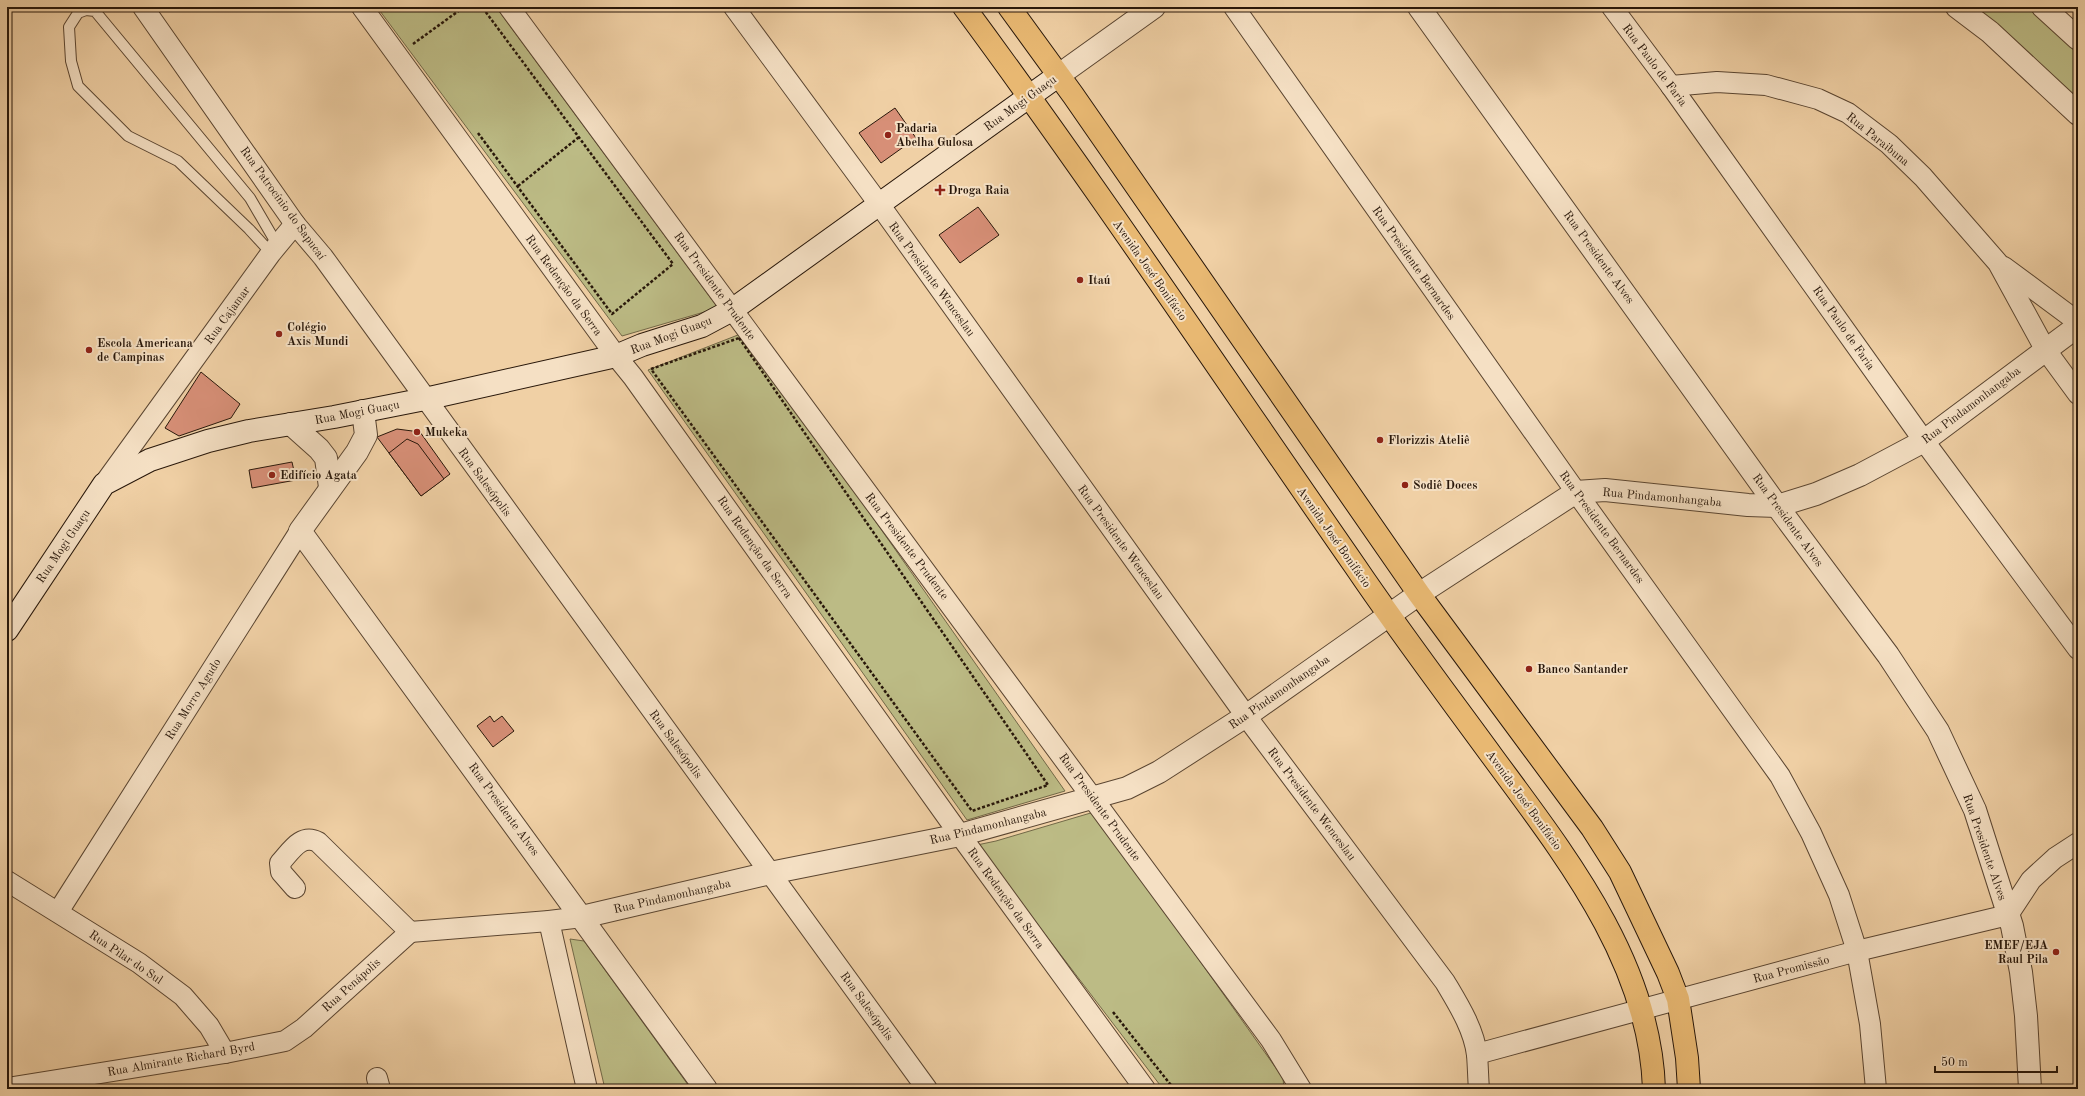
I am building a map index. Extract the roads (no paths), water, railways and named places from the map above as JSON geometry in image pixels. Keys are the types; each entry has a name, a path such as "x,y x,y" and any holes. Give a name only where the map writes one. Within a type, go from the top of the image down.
{"main road":[{"name":"Avenida José Bonifácio","path":"964,7 1029,96 1389,616 1563,852 1590,897 1619,951 1643,1010 1653,1069 1654,1089"},
{"path":"1009,7 1059,75 1419,594 1592,828 1616,866 1641,915 1678,999 1690,1089"}],"street":[{"name":"Rua Patrocínio do Sapucaí","path":"143,7 295,224 323,257 425,399"},
{"name":"Rua Redenção da Serra","path":"362,7 616,356 638,383 960,835 1145,1089"},
{"name":"Rua Presidente Prudente","path":"509,7 1094,798 1271,1040 1301,1089"},
{"name":"Rua Presidente Wenceslau","path":"734,7 879,204 1246,716 1445,982 1460,1008 1472,1035 1477,1054 1479,1089"},
{"name":"Rua Mogi Guaçu","path":"7,630 104,484 150,460 222,437 425,399 616,356 702,326 732,310 1154,7"},
{"name":"Rua Presidente Bernardes","path":"1234,7 1576,492 1738,715 1780,776 1812,833 1839,896 1857,952 1870,1024 1876,1089"},
{"name":"Rua Presidente Alves","path":"1419,7 1777,506 1888,654 1938,731 1975,810 2008,915 2021,972 2026,1016 2030,1089"},
{"name":"Rua Paulo de Faria","path":"1612,7 1671,86 1924,441 2078,648"},
{"path":"1957,7 1990,32 2078,114"},
{"path":"2043,7 2078,39"},
{"name":"Rua Paraibuna","path":"1671,86 1717,82 1766,85 1818,99 1848,113 1889,144 1924,177 1998,263 2046,349 2078,394"},
{"name":"Rua Cajamar","path":"104,484 274,250 295,224"},
{"name":"Rua Paraibuna","path":"1998,263 2078,322"},
{"name":"Rua Pindamonhangaba","path":"408,929 550,921 582,917 770,873 960,835 1127,788 1159,772 1246,716 1419,594 1576,492 1605,490 1748,505 1777,506 1816,494 1860,475 1924,441 2078,326"},
{"name":"Rua Salesópolis","path":"425,399 928,1089"},
{"name":"Rua Morro Agudo","path":"58,912 300,531 330,487 357,452 366,435 363,411"},
{"path":"291,424 320,449 326,458 330,487"},
{"path":"133,444 150,460"},
{"name":"Rua Presidente Alves","path":"300,531 706,1089"},
{"path":"295,888 281,872 280,863 299,842 312,839 318,842 408,929"},
{"path":"2008,915 2031,880 2055,858 2078,843"},
{"name":"Rua Pilar do Sul","path":"7,881 139,963 183,996 209,1026 225,1053"},
{"name":"Rua Promissão","path":"1477,1054 1857,952 2008,915"},
{"path":"550,921 586,1089"},
{"name":"Rua Penápolis","path":"285,1041 304,1028 408,929"},
{"name":"Rua Almirante Richard Byrd","path":"7,1088 51,1085 285,1041"}],"lane":[{"path":"85,9 95,10 250,198 274,250 249,229 178,161 128,136 78,86 71,61 69,27 78,13 85,9"}],"place":[{"name":"Padaria Abelha Gulosa","path":"888,135"},
{"name":"Droga Raia","path":"940,190"},
{"name":"Itaú","path":"1080,280"},
{"name":"Colégio Axis Mundi","path":"279,334"},
{"name":"Escola Americana de Campinas","path":"89,350"},
{"name":"Mukeka","path":"417,432"},
{"name":"Florizzis Ateliê","path":"1380,440"},
{"name":"Edifício Agata","path":"272,475"},
{"name":"Sodiê Doces","path":"1405,485"},
{"name":"Banco Santander","path":"1529,669"},
{"name":"EMEF/EJA Raul Pila","path":"2056,952"}]}
